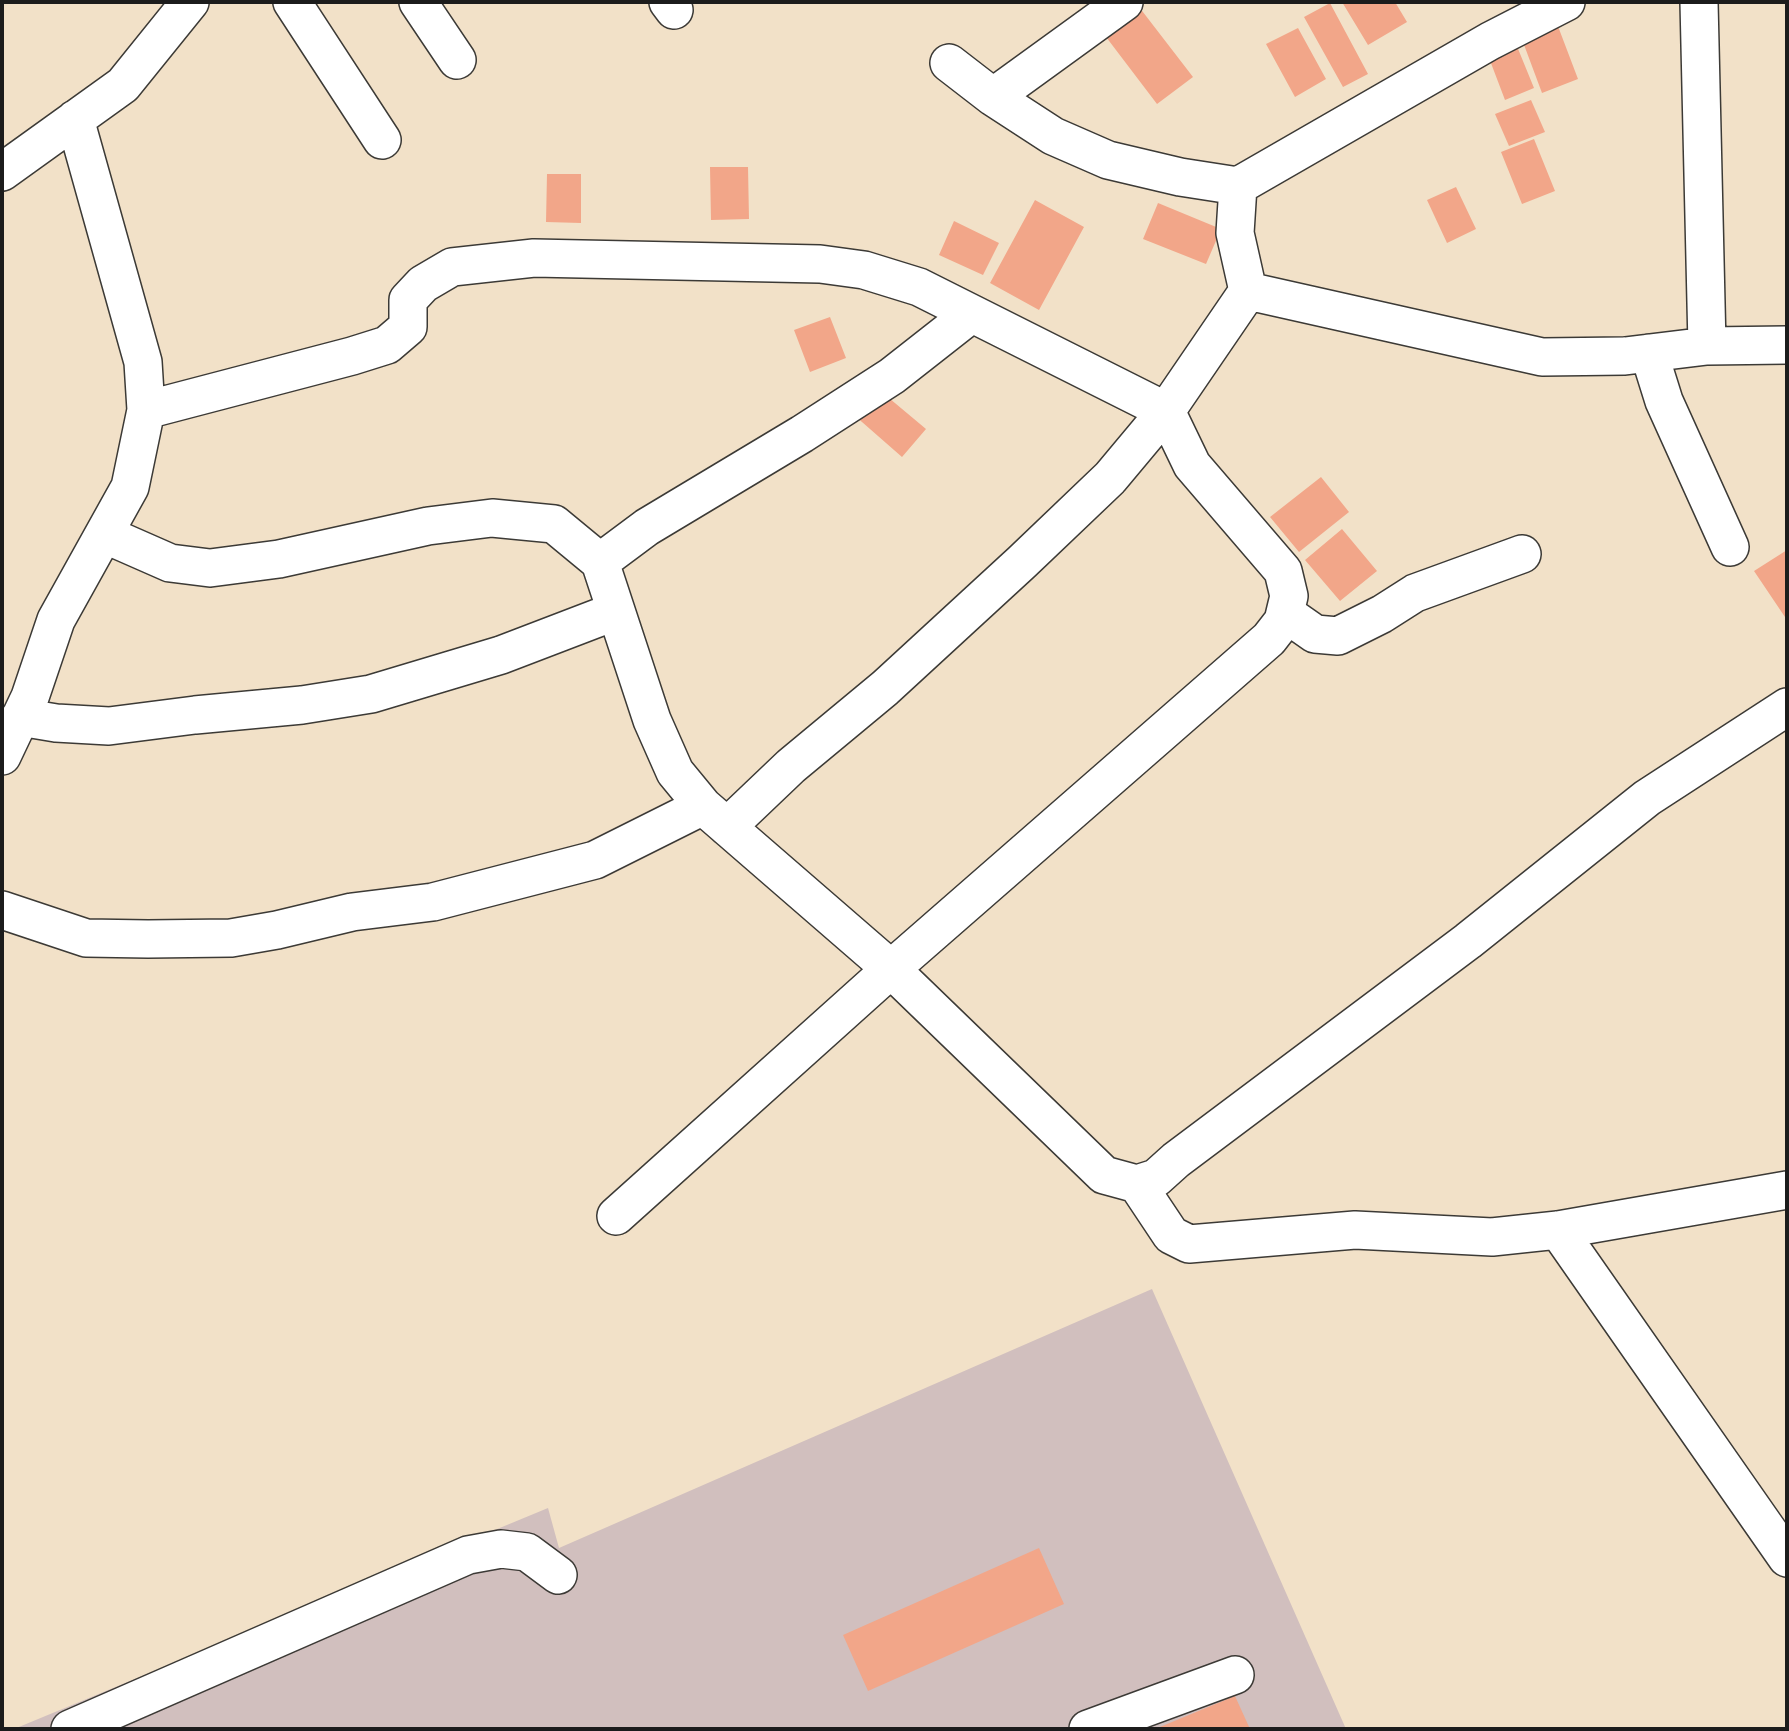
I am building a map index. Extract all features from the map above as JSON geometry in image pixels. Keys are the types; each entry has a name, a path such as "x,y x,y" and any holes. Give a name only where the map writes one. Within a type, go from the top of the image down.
{"street":[{"path":"2,172 123,85 190,2"},
{"path":"292,2 382,140"},
{"path":"418,2 457,60"},
{"path":"993,97 1124,2"},
{"path":"950,63 993,97 1053,136 1108,160 1180,177 1238,186 1490,41 1566,2"},
{"path":"1699,2 1707,346"},
{"path":"2,756 30,697 56,620 130,487 146,410 143,362 75,119"},
{"path":"2,910 86,938 232,938 352,912 433,902 595,860 715,816 791,766 885,688 1110,478 1166,411 1248,290 1235,233 1238,186"},
{"path":"146,410 387,345 408,327 408,300 423,284 453,267 534,258 820,264 864,270 919,287 1166,411 1192,465 1283,571 1289,596 1283,621 1269,639 891,969 616,1216"},
{"path":"1248,290 1542,357 1625,356 1707,346 1787,345"},
{"path":"600,562 647,527 802,434 892,376 971,314"},
{"path":"1649,353 1664,401 1730,547"},
{"path":"104,534 170,563 210,568 279,559 428,526 492,518 554,524 600,562 657,730 675,772 715,816 891,969 1104,1175 1137,1184 1156,1178 1176,1160 1468,941 1647,799 1787,707"},
{"path":"1285,613 1315,634 1338,636 1382,614 1415,593 1522,554"},
{"path":"20,717 56,723 109,726 208,713 302,705 371,694 501,654 616,611"},
{"path":"1137,1184 1171,1235 1189,1244 1355,1230 1492,1237 1558,1230 1787,1190"},
{"path":"1558,1230 1787,1558"},
{"path":"70,1729 468,1555 501,1549 527,1552 558,1575"},
{"path":"1088,1729 1235,1675"}],"shaded area":[{"path":"1152,1289 1346,1729 14,1729 548,1508 559,1548"}],"building":[{"path":"1342,2 1395,2 1407,22 1368,45"},
{"path":"1136,3 1193,77 1157,104 1100,29"},
{"path":"1330,3 1368,74 1343,87 1304,17"},
{"path":"1556,21 1578,79 1542,93 1520,34"},
{"path":"1298,28 1326,79 1295,97 1266,44"},
{"path":"1514,39 1534,88 1505,100 1486,50"},
{"path":"1531,100 1545,132 1509,146 1495,114"},
{"path":"1534,139 1555,191 1522,204 1501,152"},
{"path":"710,167 748,167 749,219 711,220"},
{"path":"547,174 581,174 581,223 546,222"},
{"path":"1456,187 1476,229 1447,243 1427,200"},
{"path":"1035,200 1084,227 1039,310 990,283"},
{"path":"1158,203 1221,229 1206,264 1143,239"},
{"path":"954,221 999,243 983,275 939,255"},
{"path":"830,317 846,358 810,372 794,330"},
{"path":"877,388 926,429 902,457 854,415"},
{"path":"1321,477 1349,512 1299,552 1270,517"},
{"path":"1342,529 1377,571 1340,601 1305,560"},
{"path":"1787,550 1787,620 1754,571"},
{"path":"1039,1548 1064,1604 868,1691 843,1635"},
{"path":"1235,1696 1250,1729 1155,1729"}]}
